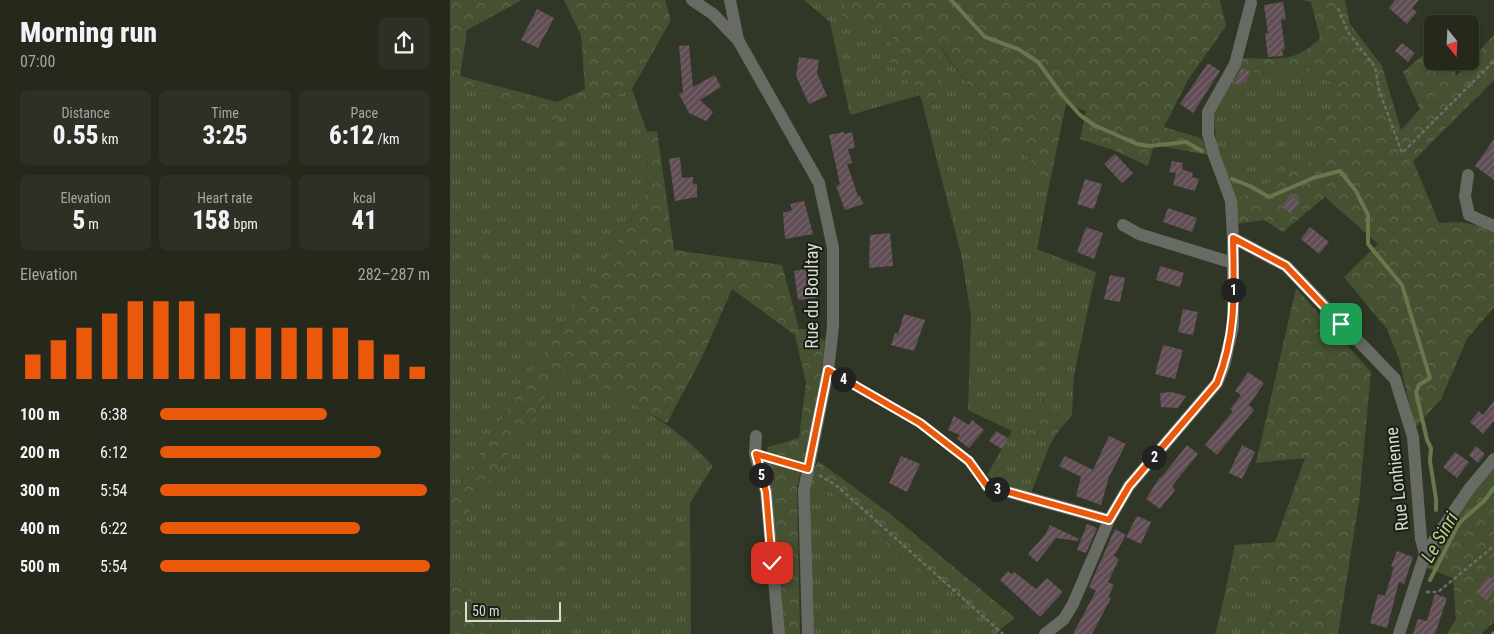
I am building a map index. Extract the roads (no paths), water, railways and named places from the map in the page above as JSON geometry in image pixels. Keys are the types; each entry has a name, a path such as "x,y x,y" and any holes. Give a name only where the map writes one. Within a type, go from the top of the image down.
{"street":[{"name":"Rue du Boultay","path":"692,0 713,14 738,40 819,184 833,248 833,326 828,370 804,490 808,634"},
{"path":"730,0 738,40"},
{"path":"1045,634 1064,619 1073,604 1109,520 1129,486 1217,383 1224,366 1233,326 1231,201 1208,134 1208,112 1235,64 1251,3"},
{"path":"1468,175 1466,196 1470,215 1494,226"},
{"path":"1123,225 1139,234 1233,263"},
{"name":"Rue Lonhienne","path":"1233,238 1286,266 1395,379 1413,436 1421,538 1425,554"},
{"path":"756,436 756,454 766,492 779,634"},
{"path":"1399,634 1425,554 1469,489 1494,459"},
{"path":"987,486 1109,520"}],"waterway":[{"path":"951,0 985,37 1018,49 1038,62 1063,96 1080,115 1094,125 1137,144 1149,146 1186,142 1202,151"},
{"path":"1232,179 1250,186 1269,197 1313,178 1340,171 1356,191 1368,215 1368,244 1402,285 1430,378 1419,385 1416,392 1427,440 1431,448 1430,461 1436,510"},
{"name":"Le Sinri","path":"1430,580 1459,523 1484,501 1494,488"}]}
